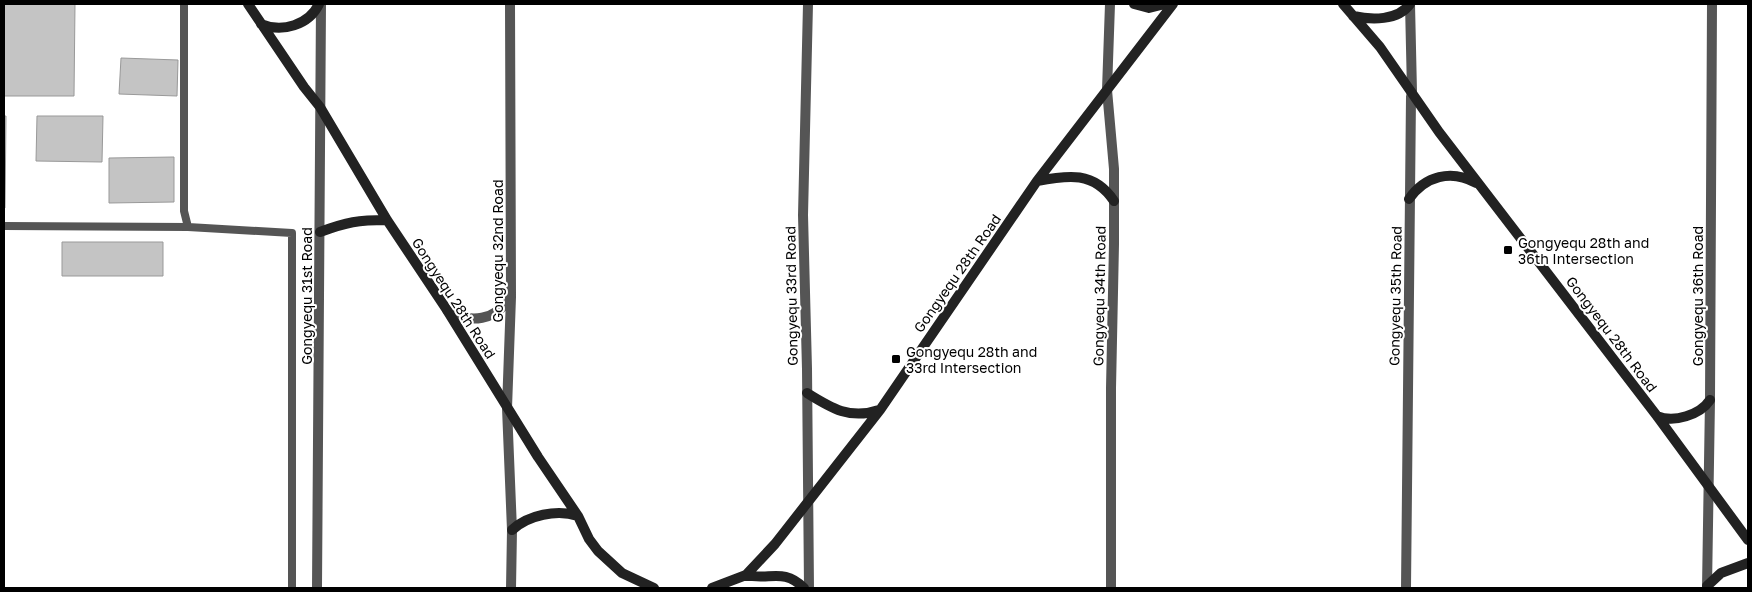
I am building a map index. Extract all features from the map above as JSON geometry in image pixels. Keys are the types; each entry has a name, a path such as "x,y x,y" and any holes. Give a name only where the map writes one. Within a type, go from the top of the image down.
{"street":[{"name":"Gongyequ 28th Road","path":"248,4 304,87 320,106 387,220 447,310 578,516 589,539 610,563 622,573 654,588"},
{"path":"261,24 276,28 301,22 310,18 320,4"},
{"name":"Gongyequ 31st Road","path":"317,588 320,4"},
{"name":"Gongyequ 32nd Road","path":"510,4 511,297 508,408 512,530 511,588"},
{"name":"Gongyequ 33rd Road","path":"808,4 803,215 809,588"},
{"name":"Gongyequ 34th Road","path":"1110,4 1107,90 1114,169 1111,588"},
{"path":"1134,4 1149,8 1165,4"},
{"name":"Gongyequ 28th Road","path":"712,588 746,575 774,544 880,410 1037,181 1173,4"},
{"name":"Gongyequ 28th Road","path":"1343,4 1380,47 1439,132 1657,416 1748,540"},
{"path":"1353,16 1371,18 1392,16 1407,8 1410,4"},
{"name":"Gongyequ 35th Road","path":"1406,588 1412,92 1410,4"},
{"name":"Gongyequ 36th Road","path":"1707,587 1712,4"},
{"path":"1410,199 1421,185 1445,175 1462,177 1482,189"},
{"path":"1037,181 1079,176 1100,185 1114,201"},
{"path":"320,232 339,224 358,220 387,220"},
{"path":"447,310 464,318 482,318 504,307 511,297"},
{"path":"807,393 825,404 845,412 858,415 880,410"},
{"path":"1657,416 1669,419 1690,414 1705,407 1710,400"},
{"path":"512,530 522,522 536,516 562,514 578,516"},
{"path":"1707,587 1721,574 1748,563"},
{"path":"746,575 755,577 780,575 795,580 804,588"}],"lane":[{"path":"184,4 184,211 188,227"},
{"path":"4,226 188,227 292,233 292,588"}],"building":[{"path":"4,4 75,4 74,96 4,96"},
{"path":"121,58 178,60 177,96 119,94"},
{"path":"4,116 6,116 5,208 4,208"},
{"path":"37,116 103,116 102,162 36,161"},
{"path":"174,157 174,202 109,203 109,158"},
{"path":"62,242 163,242 163,276 62,276"}],"place":[{"name":"Gongyequ 28th and 36th Intersection","path":"1508,250"},
{"name":"Gongyequ 28th and 33rd Intersection","path":"896,359"}]}
